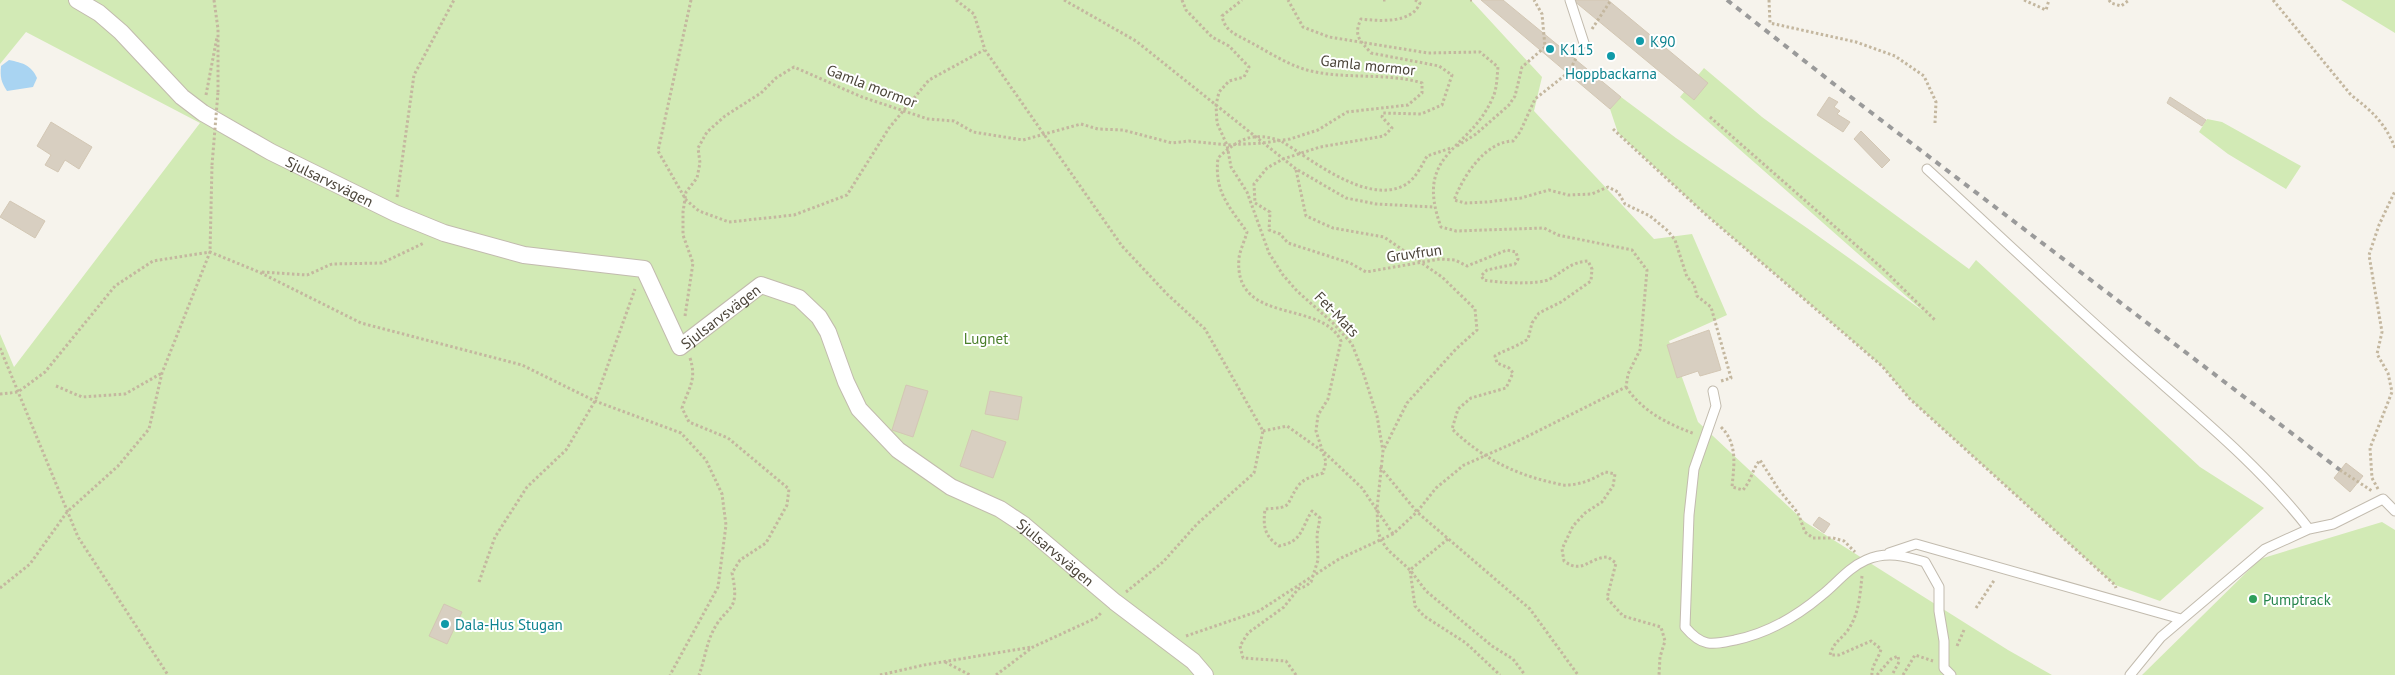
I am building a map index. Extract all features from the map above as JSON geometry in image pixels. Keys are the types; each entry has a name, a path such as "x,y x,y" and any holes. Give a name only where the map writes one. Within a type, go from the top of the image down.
{"street":[{"name":"Sjulsarvsvägen","path":"78,0 99,13 122,32 182,97 203,113 271,152 395,213 444,233 530,257 644,269 680,347 761,285 799,298 820,317 828,332 846,382 859,409 898,450 951,487 1000,510 1024,525 1115,602 1169,641 1193,661 1204,675"}],"lane":[{"path":"1570,0 1584,43"},
{"path":"1927,169 2116,343 2209,425 2285,498 2309,529"},
{"path":"1713,391 1716,406 1694,470 1689,515 1685,627 1696,640 1714,644 1770,630 1797,615 1824,594 1843,574 1860,564 1916,544 2004,567 2181,619"},
{"path":"2130,675 2161,637 2265,549 2309,529 2333,524 2383,499 2395,511"},
{"path":"1887,554 1925,562 1939,587 1939,610 1944,641 1944,668 1951,675"}],"path":[{"path":"0,588 30,564 68,512 118,466 149,429 162,373 210,252 212,165 218,92 218,29 214,0"},
{"path":"395,213 414,74 454,0"},
{"path":"691,0 658,151 686,200 699,210 729,222 794,216 847,195 889,128 929,80 984,50"},
{"path":"956,0 974,14 984,50 1122,246 1167,294 1204,329 1262,430 1254,473 1197,524 1163,562 1115,602"},
{"path":"1064,0 1136,41 1296,170 1346,198 1376,204 1434,207"},
{"path":"1182,0 1186,10 1212,37 1229,46 1249,67 1244,77 1229,82 1219,92 1216,105"},
{"name":"Gamla mormor","path":"684,319 693,263 683,235 682,212 686,200 686,192 697,178 700,163 698,148 707,132 726,116 761,93 776,78 794,67 862,97 928,119 954,121 973,132 994,137 1023,140 1081,124 1098,129 1123,130 1172,143 1189,141 1227,145 1281,141 1318,130 1347,112 1408,105 1422,93 1422,83 1410,79 1362,77 1307,70 1275,56 1233,34 1224,26 1222,16 1242,0"},
{"path":"1288,0 1303,27 1329,37 1428,53 1480,52 1498,67 1494,97 1478,122 1453,148 1433,177 1434,207 1441,227 1456,231 1544,228 1558,235 1632,250 1647,270 1640,350 1628,374 1626,387 1635,400 1665,422 1704,438"},
{"path":"1362,43 1356,29 1361,19 1376,21 1407,17 1419,8 1420,3 1415,0"},
{"path":"1296,675 1286,662 1243,658 1240,646 1248,633 1284,607 1298,588 1306,586 1316,574 1320,518 1312,511 1302,534 1294,543 1279,546 1270,540 1263,525 1265,509 1284,508 1290,503 1298,486 1306,479 1323,472 1326,462 1316,431 1318,415 1328,399 1341,341 1337,332 1321,321 1277,309 1262,303 1250,294 1240,273 1239,258 1247,232 1222,196 1218,187 1218,158 1233,144 1254,136 1281,141 1348,182 1374,189 1391,189 1404,186 1416,176 1427,156 1453,148 1476,134 1509,105 1515,96 1522,66 1545,47 1542,14 1534,0"},
{"path":"1611,0 1584,43 1569,72 1535,99 1520,132 1513,141 1502,142 1485,154 1469,171 1454,200 1465,203 1487,202 1521,198 1549,190 1568,196 1592,194 1608,186 1618,192 1625,204 1650,216 1668,230 1675,240 1687,276 1694,284 1698,296 1711,307 1731,378 1720,382 1713,391"},
{"path":"1769,0 1770,23 1856,42 1895,56 1924,76 1936,102 1935,123"},
{"path":"2024,0 2046,10 2049,0"},
{"path":"2109,0 2111,3 2121,6 2129,0"},
{"path":"2273,0 2351,95 2367,108 2387,129 2395,148"},
{"path":"203,113 218,29"},
{"name":"Gruvfrun","path":"1362,43 1371,53 1439,66 1452,75 1442,105 1421,114 1383,113 1382,117 1392,128 1384,136 1320,147 1283,159 1267,168 1254,184 1254,203 1270,212 1269,230 1280,234 1288,243 1350,263 1366,272 1418,261 1455,260 1466,266 1507,250 1516,252 1518,259 1515,264 1487,270 1481,276 1484,280 1512,284 1548,280 1576,262 1588,261 1592,268 1591,281 1561,302 1539,313 1532,323 1528,339 1517,347 1505,349 1495,356 1497,363 1509,368 1513,373 1506,388 1471,398 1458,409 1452,429 1484,456 1508,470 1567,486 1592,480 1605,472 1615,474 1613,486 1602,502 1585,513 1573,526 1562,548 1564,561 1572,566 1584,566 1598,557 1608,557 1616,563 1607,598 1623,616 1661,627 1665,641 1660,657 1659,675"},
{"name":"Fet-Mats","path":"1216,105 1217,122 1227,145 1231,167 1247,192 1269,253 1278,268 1297,291 1333,322 1352,344 1377,416 1383,451 1377,509 1378,531 1381,540"},
{"path":"1710,117 1882,268 1936,321"},
{"path":"1613,129 1704,213 1882,366 1910,399 2115,585"},
{"path":"1296,170 1306,216 1334,228 1384,237 1442,277 1476,309 1477,330 1456,349 1406,403 1383,451"},
{"path":"2383,499 2372,478 2370,448 2392,392 2388,373 2377,354 2382,332 2369,255 2395,190"},
{"path":"259,272 307,275 332,264 382,263 444,233"},
{"path":"0,394 18,392 45,372 115,286 153,261 210,252 259,272 361,323 522,365 596,401 681,433 706,460 722,494 726,525 718,587 670,675"},
{"path":"479,582 495,537 527,487 566,450 596,401 644,269"},
{"path":"680,347 690,357 694,368 694,381 682,408 689,422 728,438 789,489 787,505 766,542 740,560 732,574 735,588 735,604 712,632 699,675"},
{"path":"0,348 78,537 168,675"},
{"path":"56,386 82,398 125,394 162,373"},
{"path":"1169,641 1259,611 1339,559 1394,534 1417,512 1436,488 1464,465 1626,387"},
{"path":"1712,417 1728,434 1733,444 1732,487 1742,490 1750,483 1753,469 1760,460 1779,490 1798,513 1805,532 1813,538 1833,538 1844,541 1856,553 1862,571 1860,604 1848,631 1833,644 1830,654 1838,655 1871,640 1881,649 1880,656 1873,665 1872,675"},
{"path":"1262,430 1287,426 1321,449 1362,488 1394,534"},
{"path":"1380,466 1417,512 1530,609 1578,675"},
{"path":"2340,470 2383,499"},
{"path":"1410,570 1448,539"},
{"path":"1381,540 1388,550 1410,570 1426,591 1492,646 1513,659 1525,675"},
{"path":"1976,608 2004,567"},
{"path":"1410,570 1415,606 1424,616 1466,643 1500,675"},
{"path":"996,675 1033,647 1096,618"},
{"path":"1957,646 1964,630"},
{"path":"880,675 1033,647"},
{"path":"1903,675 1915,655"},
{"path":"1877,675 1891,659 1898,656 1900,662 1892,675"},
{"path":"944,662 970,675"}],"green space":[{"name":"Lugnet","path":"0,0 1471,0 1542,77 1534,111 1654,239 1692,234 1727,315 1669,341 1698,422 1805,522 2008,650 2052,675 0,675 0,334 14,367 200,123 26,32 0,64"},
{"path":"2341,0 2395,0 2395,33"},
{"path":"1704,68 1762,117 1969,269 1976,260 2200,467 2264,508 2160,601 2115,585 1910,399 1882,366 1704,213 1618,133 1610,109 1621,97 1676,138 1923,311 1680,97"},
{"path":"2207,119 2222,122 2301,166 2286,189 2228,154 2199,132"},
{"path":"2382,522 2395,530 2395,675 2142,675 2260,559"}],"water":[{"path":"9,60 29,67 32,70 37,78 33,87 7,91 2,82 1,66"}],"building":[{"name":"K115","path":"1481,0 1503,0 1621,97 1610,109"},
{"name":"K90","path":"1573,0 1608,0 1708,83 1694,100"},
{"path":"1829,97 1838,102 1834,107 1840,111 1837,114 1850,122 1843,132 1817,115"},
{"path":"2170,97 2206,120 2202,126 2167,103"},
{"path":"51,122 92,147 79,169 65,160 58,172 45,165 51,155 37,146"},
{"path":"1861,131 1890,160 1882,168 1854,139"},
{"path":"10,201 45,221 35,238 0,217"},
{"path":"1709,330 1721,370 1700,376 1698,371 1677,378 1667,345"},
{"path":"906,385 928,391 913,437 892,430"},
{"path":"990,391 1022,397 1018,420 985,414"},
{"path":"972,430 1006,442 993,478 960,466"},
{"path":"2346,463 2363,476 2350,492 2334,478"},
{"path":"1819,517 1830,524 1824,533 1813,525"},
{"name":"Dala-Hus Stugan","path":"444,604 462,612 447,644 429,636"}],"railway":[{"path":"1727,0 1839,88 2340,470"}],"place":[{"name":"K90","path":"1640,41"},
{"name":"K115","path":"1550,49"},
{"name":"Hoppbackarna","path":"1611,56"},
{"name":"Pumptrack","path":"2253,599"},
{"name":"Dala-Hus Stugan","path":"445,624"}]}
